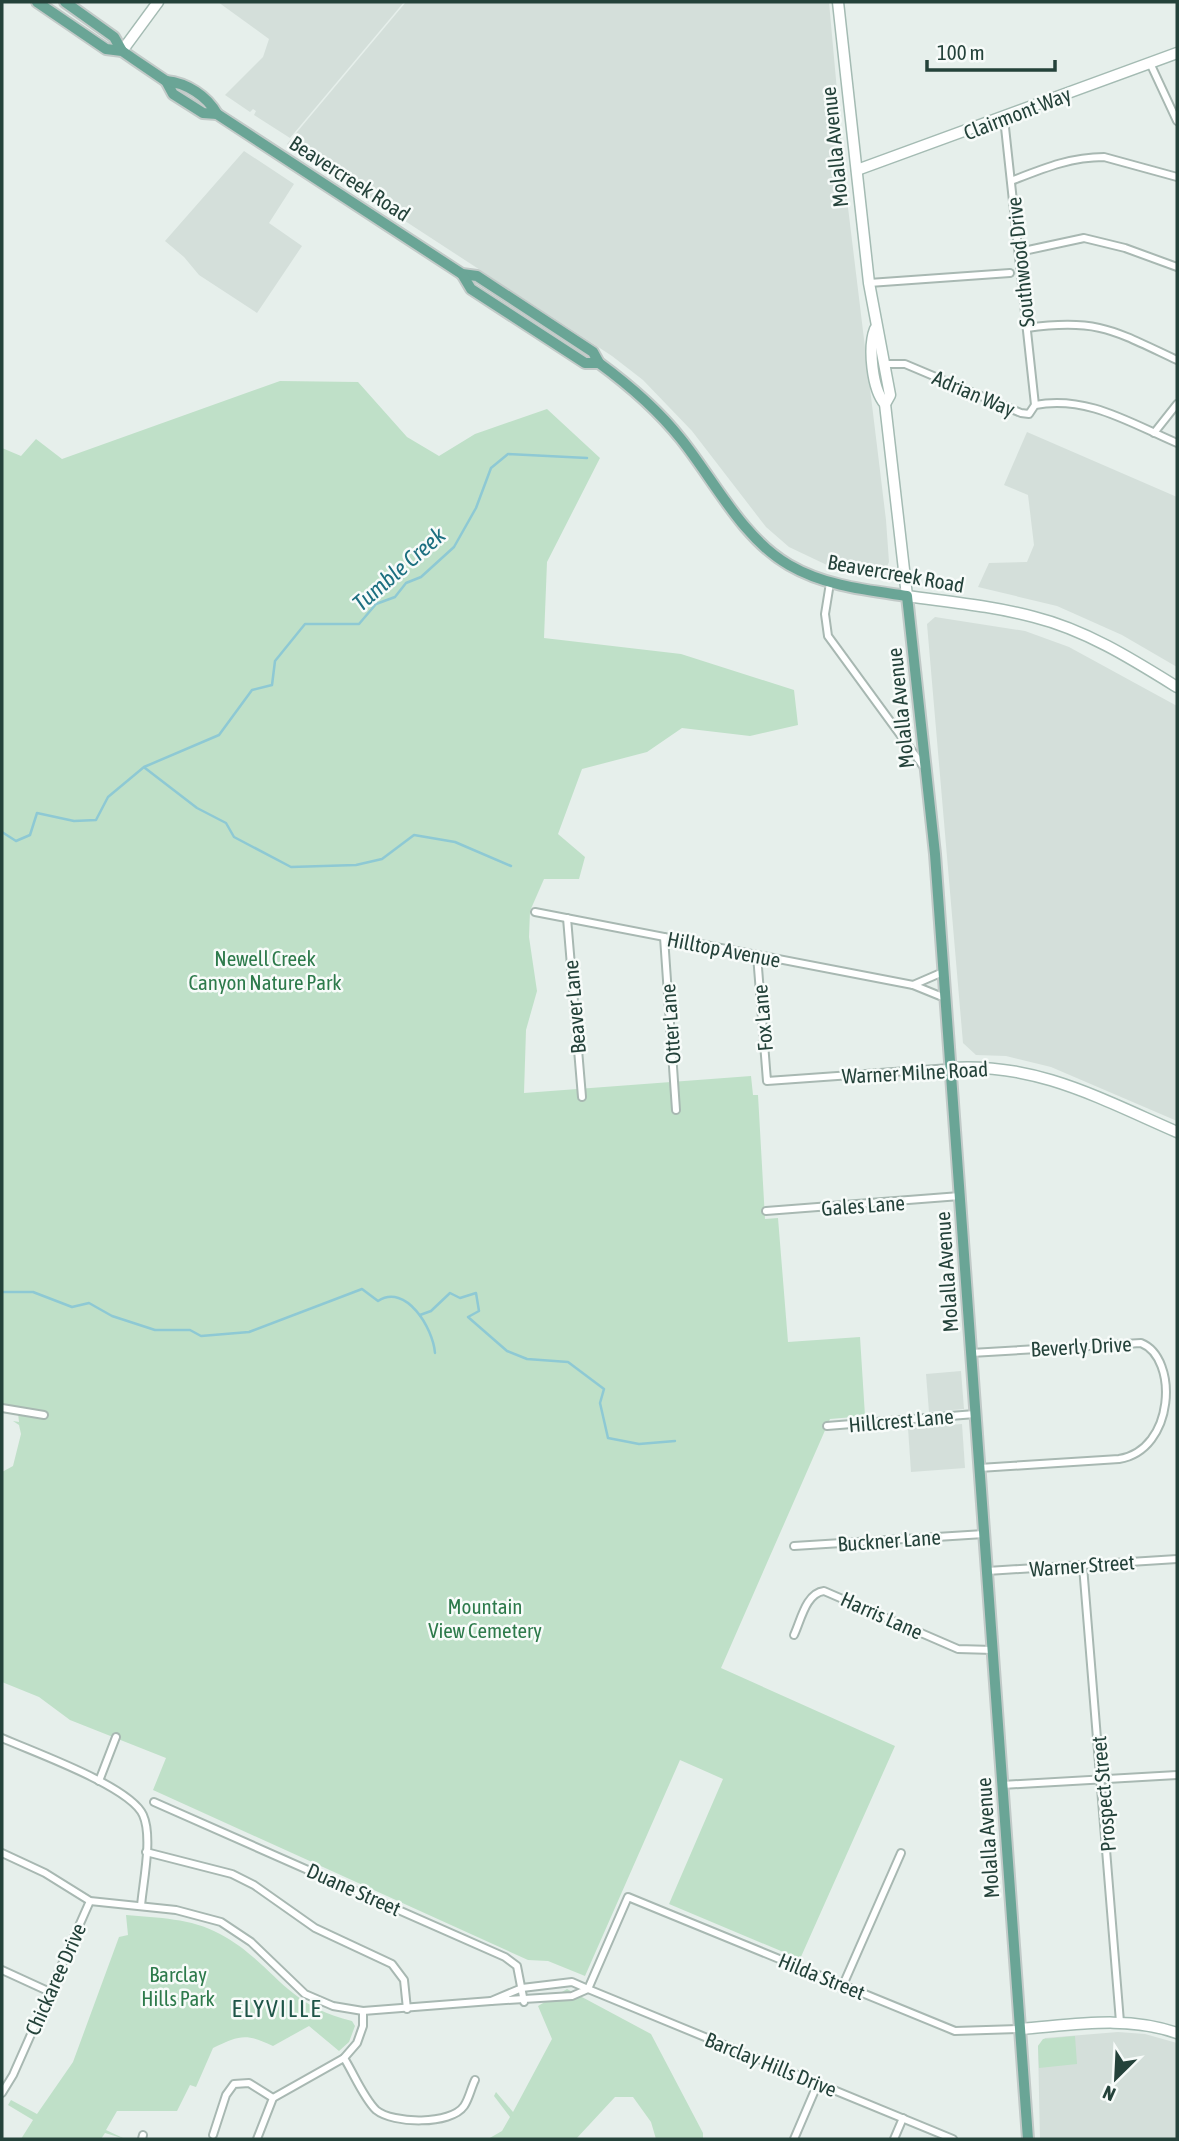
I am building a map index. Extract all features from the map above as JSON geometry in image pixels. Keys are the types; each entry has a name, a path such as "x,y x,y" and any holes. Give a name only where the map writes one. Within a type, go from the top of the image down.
{"main road":[{"name":"Beavercreek Road","path":"37,2 106,49 122,51"},
{"name":"Beavercreek Road","path":"65,2 114,37 122,51 166,81 173,94 203,113 217,114 462,274 477,276 593,352 599,363 643,398 669,424 761,542 787,564 830,583 1045,620 1113,649 1177,687"},
{"path":"122,51 158,2"},
{"name":"Molalla Avenue","path":"838,2 875,329 880,337 890,395 885,404"},
{"name":"Clairmont Way","path":"857,170 1177,53"},
{"name":"Beavercreek Road","path":"462,274 471,289 585,363 599,363"},
{"path":"494,303 505,302 534,320 556,327"},
{"name":"Molalla Avenue","path":"875,329 871,338 878,395 885,404 926,769 960,1196 1028,2139"},
{"name":"Warner Milne Road","path":"950,1068 993,1067 1033,1073 1177,1132"},
{"path":"1020,2029 1120,2022 1146,2023 1177,2033"}],"street":[{"path":"1150,63 1177,118"},
{"name":"Southwood Drive","path":"1004,118 1035,405"},
{"path":"1012,180 1075,158 1091,157 1104,157 1177,177"},
{"path":"1020,252 1084,238 1125,247 1177,267"},
{"path":"869,283 1010,273"},
{"path":"1027,327 1065,323 1097,325 1177,360"},
{"name":"Adrian Way","path":"884,364 905,364 1021,413 1029,414 1035,405 1063,401 1084,404 1177,443"},
{"path":"1154,433 1177,404"},
{"path":"830,583 826,632 926,769"},
{"name":"Hilltop Avenue","path":"535,912 913,985 945,998"},
{"name":"Beaver Lane","path":"567,918 582,1097"},
{"name":"Otter Lane","path":"664,937 676,1110"},
{"name":"Fox Lane","path":"757,955 767,1081"},
{"path":"913,985 943,972"},
{"name":"Warner Milne Road","path":"767,1081 950,1068"},
{"name":"Gales Lane","path":"766,1211 960,1196"},
{"name":"Beverly Drive","path":"971,1353 1141,1343 1163,1354 1172,1369"},
{"path":"979,1468 1119,1459 1137,1455 1158,1438 1175,1393"},
{"path":"2,1408 44,1415"},
{"name":"Hillcrest Lane","path":"827,1426 975,1414"},
{"name":"Buckner Lane","path":"794,1546 984,1534"},
{"name":"Warner Street","path":"987,1571 1177,1559"},
{"name":"Prospect Street","path":"1083,1566 1120,2022"},
{"name":"Harris Lane","path":"794,1635 810,1599 814,1594 824,1591 836,1593 958,1649 993,1650"},
{"path":"99,1781 116,1737"},
{"path":"2,1738 99,1781 137,1805 147,1829 142,1906"},
{"path":"1002,1785 1177,1775"},
{"name":"Duane Street","path":"155,1802 505,1957 517,1966 524,2001"},
{"path":"146,1852 232,1874 254,1885 315,1928 392,1964 404,1980 407,2009"},
{"name":"Barclay Hills Drive","path":"2,1853 45,1873 90,1901 190,1913 221,1922 251,1942 305,1994 333,2006 363,2011 407,2009 572,1996 588,1989"},
{"path":"843,1984 901,1853"},
{"name":"Hilda Street","path":"588,1989 628,1897 955,2031 1020,2029"},
{"name":"Chickaree Drive","path":"3,2090 90,1901"},
{"path":"2,1970 50,1992"},
{"name":"Barclay Hills Drive","path":"491,2001 522,1988 572,1982 903,2118 934,2135 953,2139"},
{"path":"257,2139 273,2098 344,2058 361,2036 363,2011"},
{"path":"344,2058 373,2107 400,2120 452,2115 465,2105 474,2080"},
{"path":"213,2135 226,2095 234,2084 249,2083 273,2098"},
{"path":"794,2139 818,2083"},
{"path":"894,2139 903,2118"}],"shaded area":[{"path":"218,2 404,2 290,138 254,115 256,111 253,109 250,112 225,95 263,57 269,39"},
{"path":"406,2 829,2 846,191 886,520 889,562 885,571 872,576 829,566 789,547 766,527 692,431 643,380 612,356 287,144"},
{"path":"244,151 294,184 269,223 302,246 257,313 199,275 184,257 165,241"},
{"path":"1027,432 1177,497 1177,667 1122,635 1057,606 978,587 989,563 1027,562 1034,545 1028,495 1004,485"},
{"path":"935,617 1025,631 1069,647 1177,706 1177,1121 1051,1067 1006,1056 976,1055 963,1043 927,624"},
{"path":"961,1371 964,1409 929,1412 926,1374"},
{"path":"962,1424 965,1468 911,1472 908,1428"},
{"path":"1118,2032 1145,2034 1177,2043 1177,2139 1040,2139 1038,2046 1045,2038"}],"green space":[{"path":"280,381 358,382 407,437 439,456 475,434 547,409 600,458 547,562 544,638 681,654 794,690 798,725 750,736 682,728 647,752 582,769 558,834 585,857 579,879 544,879 530,911 529,937 537,991 526,1030 524,1093 751,1076 753,1095 758,1095 765,1219 778,1218 788,1342 860,1337 865,1416 830,1419 721,1668 895,1746 800,1959 669,1904 723,1779 680,1760 585,1976 548,1961 528,1960 153,1790 166,1758 70,1720 39,1697 2,1682 2,1472 13,1466 21,1434 19,1425 13,1421 19,1422 18,1413 2,1409 2,448 21,456 36,439 62,459"},
{"name":"Barclay Hills Park","path":"126,1915 186,1922 220,1934 238,1945 310,2005 352,2021 355,2026 349,2042 339,2051 309,2026 273,2046 249,2037 230,2040 213,2048 196,2087 190,2085 177,2111 117,2111 106,2130 125,2139 105,2133 101,2139 21,2139 33,2120 8,2105 11,2100 37,2114 73,2062 119,1937 128,1935"},
{"path":"567,1989 651,2034 703,2133 703,2139 656,2139 651,2122 633,2097 615,2097 576,2139 488,2139 502,2131 510,2117 494,2096 496,2092 513,2112 552,2039 538,2006"},
{"path":"1075,2036 1077,2064 1039,2068 1038,2046 1043,2039"}],"waterway":[{"name":"Tumble Creek","path":"2,832 16,841 30,835 37,813 74,821 96,820 108,797 144,767 219,735 252,690 272,685 275,661 305,624 359,624 376,604 395,597 406,583 421,577 454,547 476,508 491,468 508,454 587,458"},
{"path":"145,768 197,808 226,823 234,837 291,867 356,865 382,859 414,835 455,842 511,866"},
{"path":"2,1292 33,1292 72,1307 89,1303 112,1316 155,1330 190,1330 201,1336 249,1332 362,1289 378,1301 388,1297 408,1303 429,1332 435,1353"},
{"path":"420,1315 431,1311 450,1293 460,1298 476,1293 479,1311 468,1317 507,1351 527,1359 568,1362 604,1389 600,1403 608,1438 639,1444 675,1441"}],"district":[{"name":"ELYVILLE","path":"277,2008"}],"park label":[{"name":"Newell Creek Canyon Nature Park","path":"265,970"},
{"name":"Mountain View Cemetery","path":"485,1618"}]}
